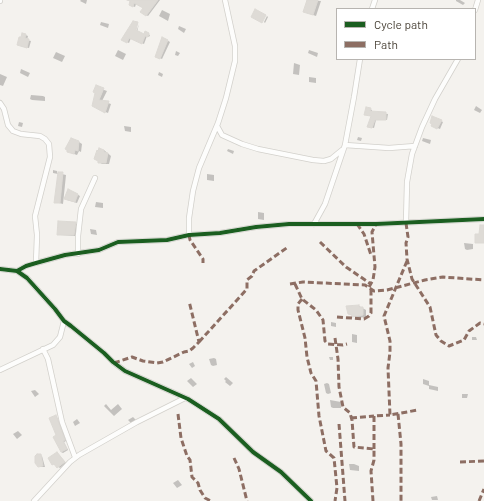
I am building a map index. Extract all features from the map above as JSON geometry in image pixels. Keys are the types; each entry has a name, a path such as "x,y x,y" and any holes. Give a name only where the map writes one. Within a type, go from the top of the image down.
{"street":[{"path":"189,235 189,218 193,191 205,153 217,126 226,98 236,56 224,0"},
{"path":"314,224 325,204 344,147 360,60"},
{"path":"406,223 407,182 415,146 437,94 457,60"},
{"path":"0,103 4,109 8,125 12,131 21,134 40,136 45,139 48,144 50,157 34,216 37,235 36,263"},
{"path":"217,126 222,135 242,144 258,149 312,160 324,161 331,159 344,147 389,148 415,146"},
{"path":"78,254 81,209 95,178"},
{"path":"17,271 36,263 65,255 98,250 118,242 167,240 189,235 220,233 272,225 406,223 484,219"},
{"path":"26,266 23,273 64,321 114,363 126,371 185,398 219,419 253,452 281,472 311,501"},
{"path":"0,269 17,271 27,278"},
{"path":"0,370 52,346 60,337 64,321"},
{"path":"43,349 48,359 62,422 76,457"},
{"path":"34,501 76,457 137,422 185,398"}],"building":[{"path":"127,0 158,0 146,16 140,12 143,8 134,3 133,7 129,5 130,1"},
{"path":"307,0 318,0 313,15 303,12"},
{"path":"255,9 266,15 262,23 251,17"},
{"path":"133,21 138,22 136,30 144,34 145,31 149,33 148,37 145,36 142,44 129,38 127,43 121,40"},
{"path":"22,33 26,34 25,38 29,39 27,48 17,45 19,37 21,37"},
{"path":"162,37 168,40 160,59 155,57"},
{"path":"96,85 104,88 99,100 109,101 105,113 92,106 95,93 93,92"},
{"path":"366,107 371,108 370,111 386,112 386,120 375,120 372,128 367,127 371,116 364,115"},
{"path":"432,116 442,120 437,129 431,126 432,124 430,123"},
{"path":"71,138 79,141 78,151 75,150 74,154 67,152 65,149"},
{"path":"99,148 108,153 106,163 98,163 98,161 94,159"},
{"path":"58,172 63,172 60,203 54,203"},
{"path":"68,189 78,194 75,202 64,199"},
{"path":"58,221 76,222 74,235 57,235"},
{"path":"480,225 484,225 484,243 475,243 475,234 479,234"},
{"path":"359,305 359,307 363,307 363,315 352,317 352,315 348,314 346,306"},
{"path":"56,415 65,440 63,441 67,449 61,452 53,437 56,435 49,418"},
{"path":"57,452 65,462 57,468 54,464 52,465 48,458"},
{"path":"37,454 41,454 43,466 38,467 35,463 35,456"}],"marked path":[{"path":"406,223 408,237 406,243 407,259 412,279 430,307 436,335 441,341 449,346 464,340 469,331 480,323 484,324"},
{"path":"357,224 364,234 371,255"},
{"path":"369,287 373,280 375,267 372,232 376,224"},
{"path":"189,235 190,240 203,259 203,263"},
{"path":"320,242 346,267 371,284"},
{"path":"199,342 247,289 247,280 252,276 254,271 288,247"},
{"path":"407,261 384,316 390,341 388,368 390,415 418,410"},
{"path":"290,284 303,282 365,285 374,291 387,290 443,277 484,280"},
{"path":"295,284 302,299 316,310 323,320 325,341 328,344 347,344"},
{"path":"337,317 364,319 369,316 371,313 371,288"},
{"path":"302,299 298,304 298,310 305,338 307,357 311,373 316,381 319,416 326,451 334,458 337,488 335,501"},
{"path":"114,363 132,357 143,361 157,363 163,362 193,348 199,342 189,301"},
{"path":"335,338 338,359 339,387 343,407 350,413 352,420 354,447 374,449 374,460 371,471 373,501"},
{"path":"178,414 181,438 187,456 190,460 192,477 198,483 205,498 211,501"},
{"path":"398,414 401,444 401,501"},
{"path":"374,449 374,416 390,415"},
{"path":"351,418 374,416"},
{"path":"339,424 345,501"},
{"path":"234,458 239,469 247,501"},
{"path":"460,462 484,461"},
{"path":"479,501 484,489"}],"cycle path":[{"path":"17,271 36,263 65,255 99,250 118,242 167,240 189,235 220,233 256,227 289,224 376,224 484,219"},
{"path":"0,269 17,271 27,278 64,321 125,371 188,399 219,419 253,452 281,472 311,501"}]}
